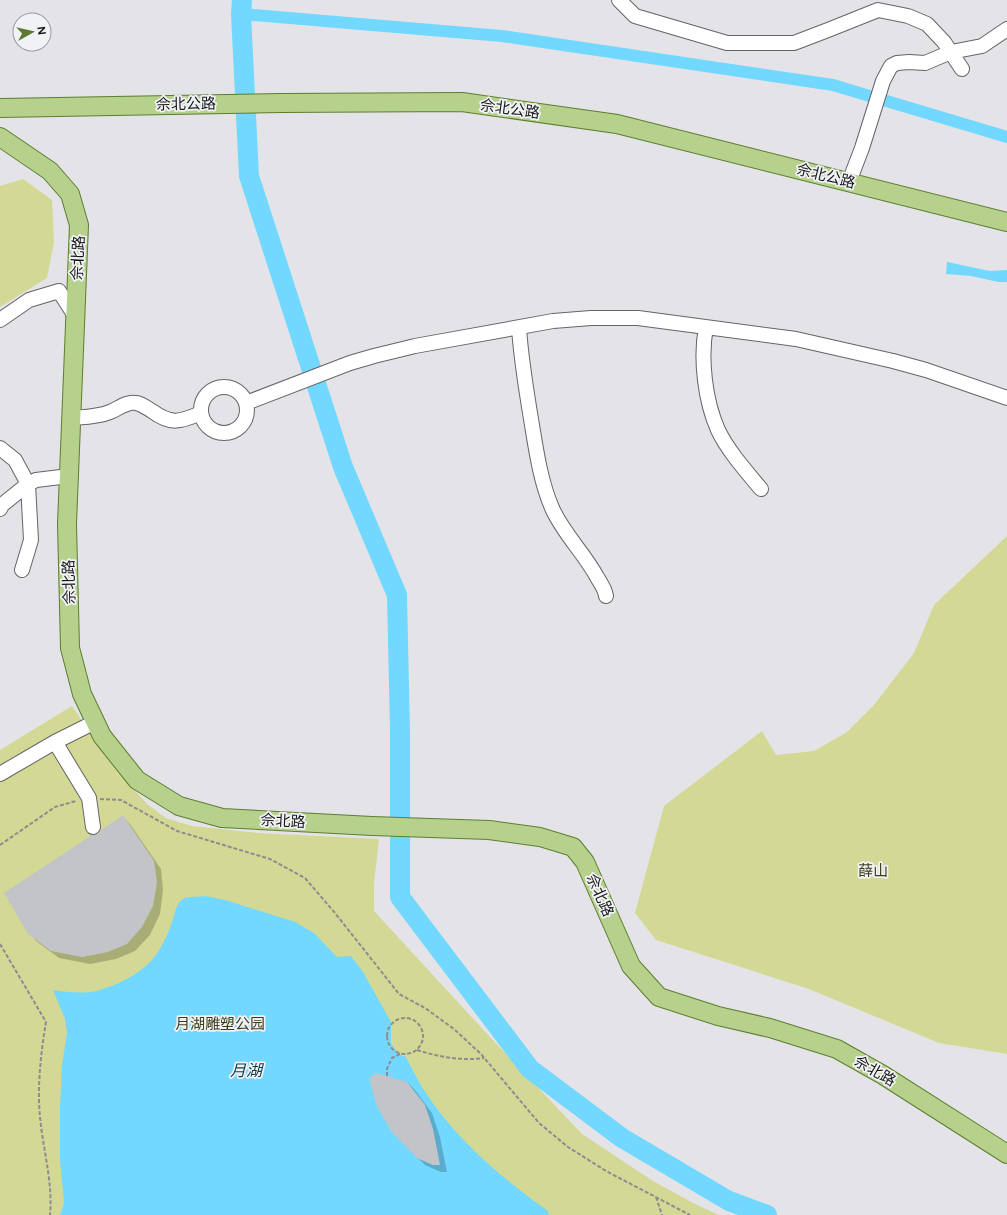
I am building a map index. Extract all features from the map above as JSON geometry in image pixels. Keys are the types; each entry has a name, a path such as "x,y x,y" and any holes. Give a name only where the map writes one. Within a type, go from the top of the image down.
{"main road":[{"name":"佘北公路","path":"0,108 280,103 462,102 617,124 1007,222"},
{"name":"佘北路","path":"0,137 50,172 70,194 79,225 67,524 70,648 82,694 102,736 137,780 179,806 222,818 372,826 490,830 540,837 573,847 585,862 631,966 659,997 718,1016 770,1028 837,1049 883,1075 1007,1154"}],"street":[{"path":"619,0 635,16 727,43 794,43 878,10 908,16 928,24 944,42 962,69"},
{"path":"849,182 862,148 882,81 891,66 897,63 925,63 951,52 982,46 1007,29"},
{"path":"0,320 29,300 59,291 75,316"},
{"path":"246,403 350,363 415,346 553,321 591,318 638,318 796,339 926,370 1007,398"},
{"path":"706,327 704,353 707,392 712,414 718,430 728,446 747,473 762,489"},
{"path":"519,328 527,398 543,481 552,508 560,523 590,565 605,591 606,596"},
{"path":"223,386 233,388 240,393 246,403 248,413 244,423 234,432 220,434 210,429 200,414 205,396 213,389 223,386"},
{"path":"71,418 98,415 135,402 170,420 183,421 200,414"},
{"path":"0,448 15,460 28,484 31,540 22,570"},
{"path":"0,509 2,505 28,484 36,480 69,476"},
{"path":"0,774 55,742 95,722"},
{"path":"55,742 89,798 93,827"}],"path":[{"path":"0,845 55,807 89,798 121,800 177,831 270,859 305,878 335,912 399,994 425,1008 454,1028 484,1058 539,1123 568,1147 606,1171 690,1215"},
{"path":"0,944 46,1022 40,1056 40,1116 51,1198 50,1215"},
{"path":"400,1054 390,1047 387,1035 391,1024 402,1018 413,1020 421,1029 422,1040 416,1050"},
{"path":"387,1076 387,1069 392,1058 400,1054 406,1054 416,1050 454,1059 473,1060 484,1058"},
{"path":"656,1197 662,1215"}],"green space":[{"path":"23,179 52,200 54,242 47,278 0,307 0,186"},
{"name":"薛山","path":"1007,536 1007,1054 939,1043 809,989 656,940 635,913 664,806 762,731 776,755 814,751 847,732 874,705 914,653 934,605"},
{"name":"月湖雕塑公园","path":"72,706 119,773 147,804 166,818 192,826 258,833 379,839 374,883 374,911 582,1134 653,1181 719,1215 0,1215 0,750"}],"water":[{"path":"947,262 990,271 1007,270 1007,282 998,282 971,276 946,274"},
{"name":"月湖","path":"206,896 225,900 295,922 314,933 337,957 351,956 363,972 391,1022 391,1043 398,1054 406,1057 434,1105 448,1123 479,1155 512,1184 548,1211 549,1215 60,1215 64,1203 60,1160 60,1108 62,1065 67,1033 65,1019 53,990 80,993 91,992 119,983 133,975 152,960 158,952 179,903 187,897"}],"building":[{"path":"123,815 154,861 157,882 153,906 142,927 127,944 108,952 82,957 51,951 28,934 4,893 92,835 98,834 101,830"},
{"path":"376,1073 407,1082 425,1105 433,1129 440,1165 433,1165 417,1158 391,1131 376,1104 369,1078"}],"waterway":[{"path":"242,0 241,14 249,176 343,467 397,595 400,732 400,897 530,1069 622,1138 729,1201 767,1215"},
{"path":"241,14 502,36 833,85 1007,137"}]}
